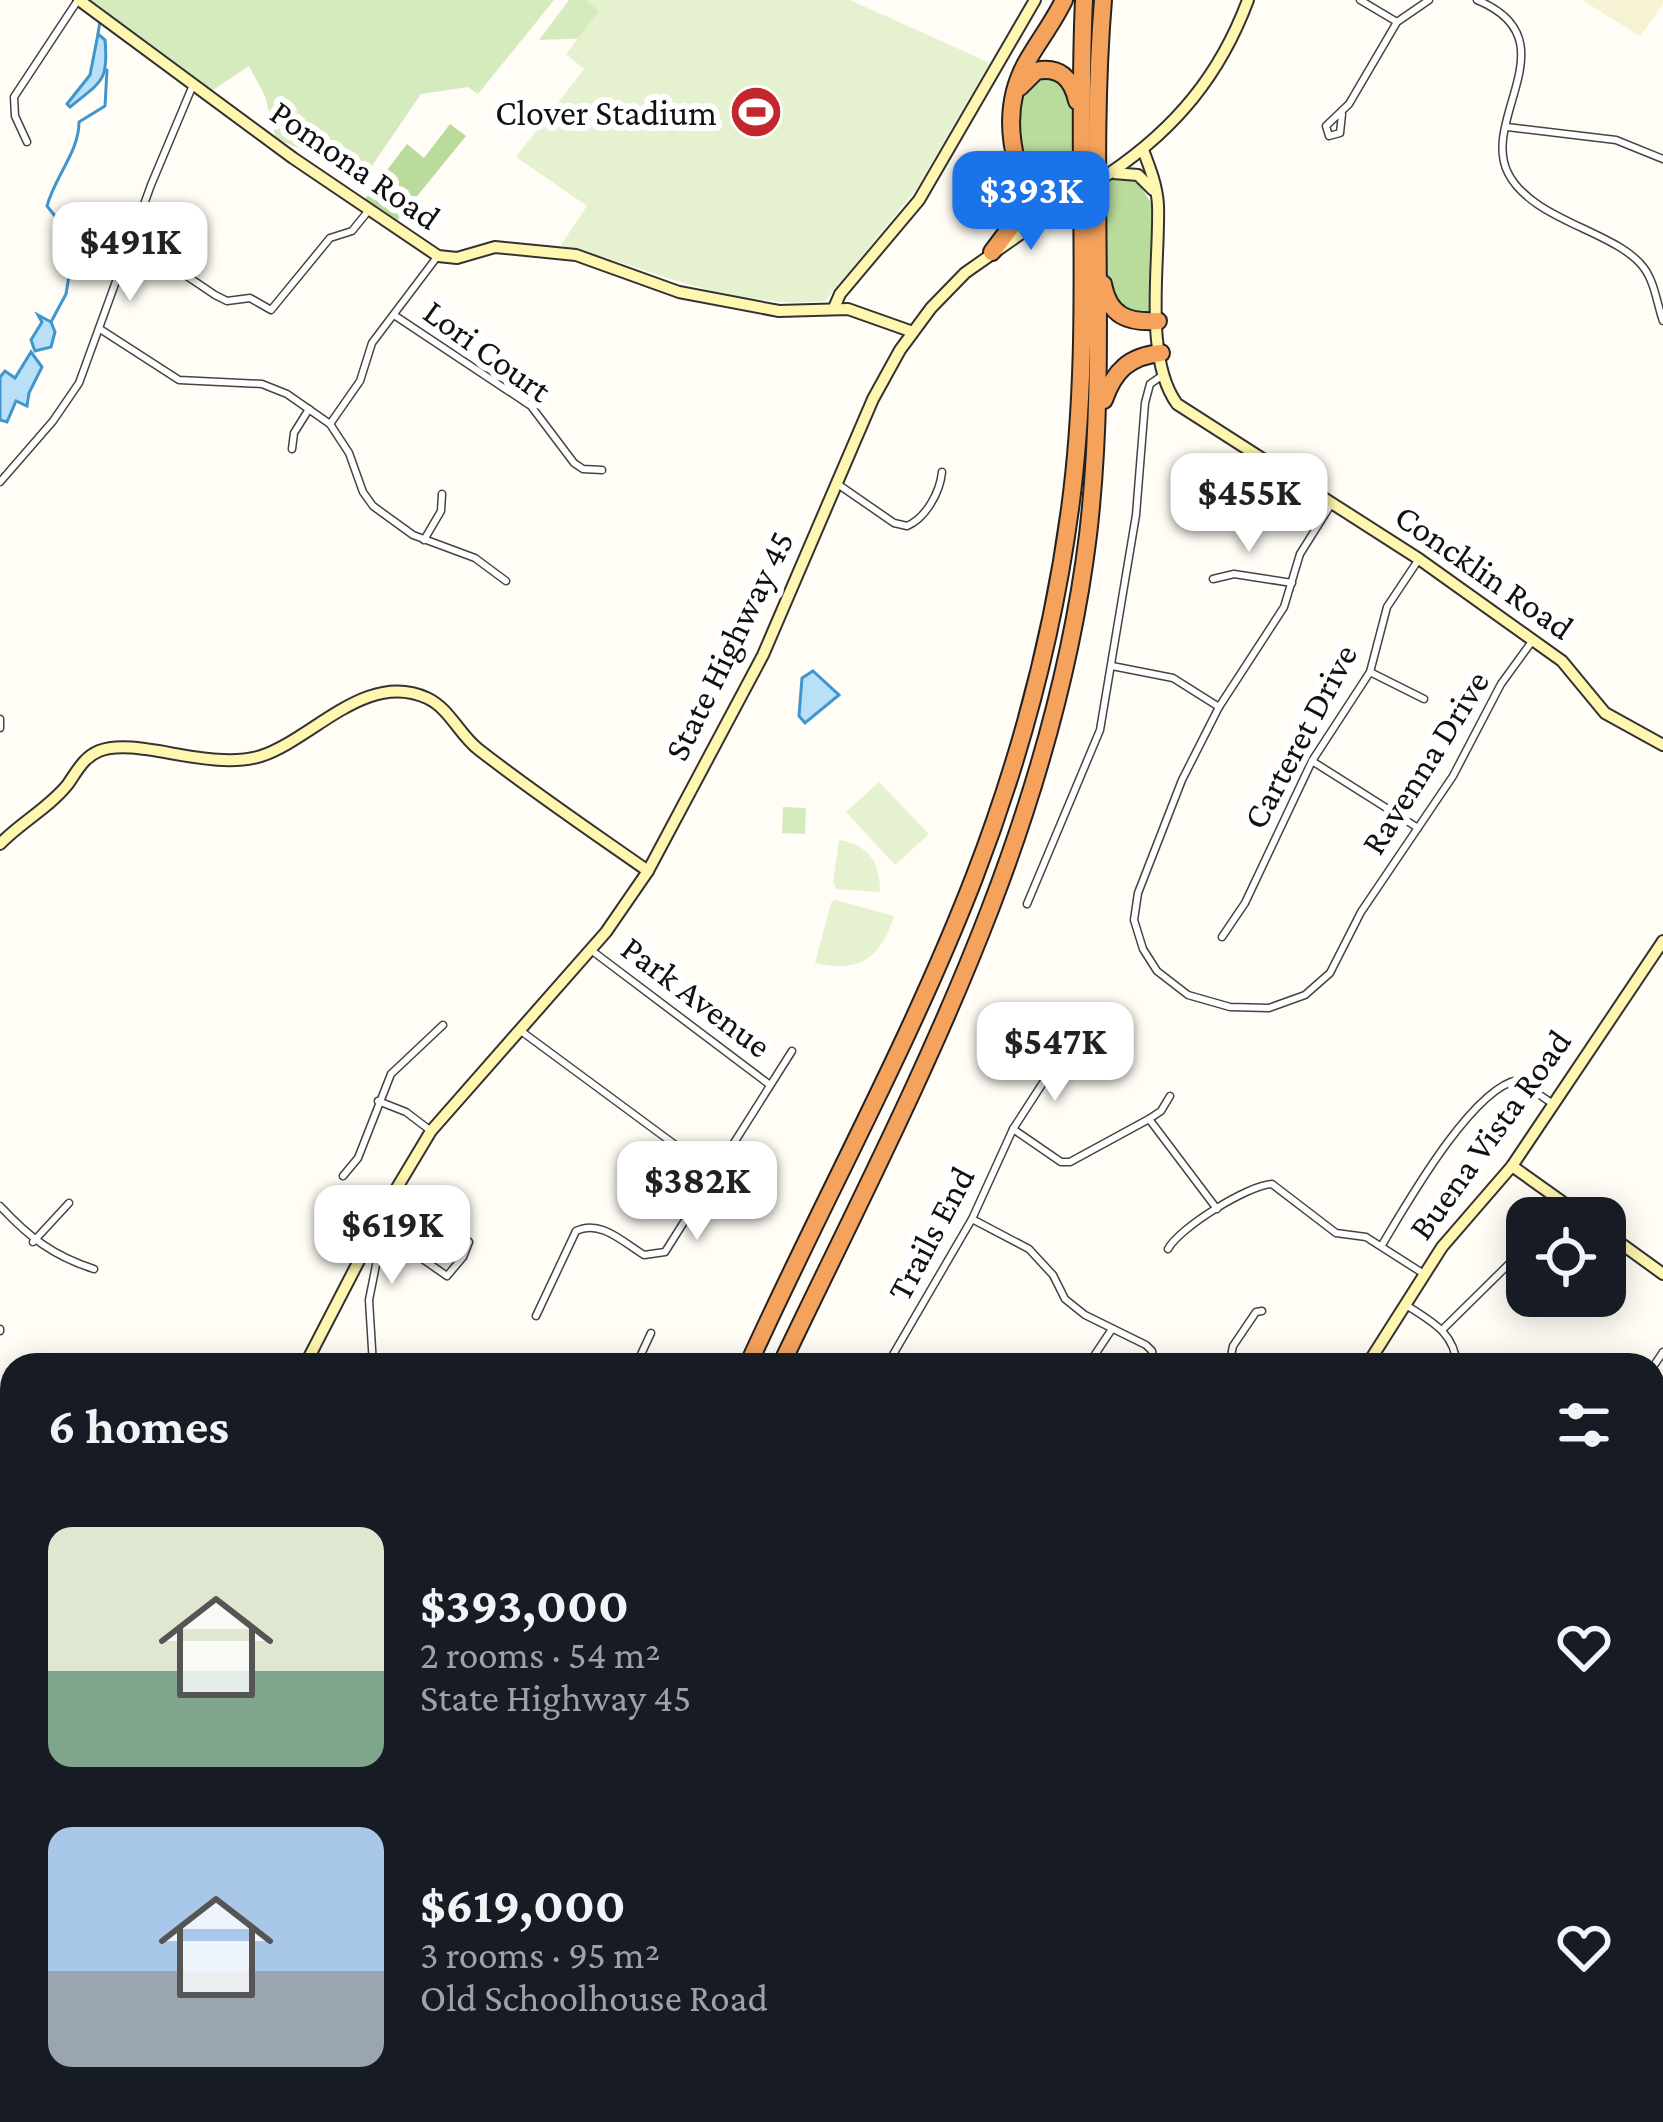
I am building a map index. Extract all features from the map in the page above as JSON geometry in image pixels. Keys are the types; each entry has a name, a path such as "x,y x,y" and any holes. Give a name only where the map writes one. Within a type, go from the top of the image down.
{"highway":[{"path":"992,252 1010,231 1021,194 1013,104 1026,64 1064,0"},
{"path":"754,1353 941,958 986,847 1023,732 1052,615 1074,479 1084,342 1084,0"},
{"path":"1093,484 1099,364 1097,105 1103,0"},
{"path":"1013,104 1022,82 1033,73 1049,69 1066,77 1077,100 1083,186"},
{"path":"1016,160 1028,194 1043,217"},
{"path":"1097,226 1109,305 1129,320 1158,321"},
{"path":"787,1353 941,1031 1007,872 1039,774 1064,673 1103,404 1112,380 1134,358 1160,353"}],"street":[{"name":"Pomona Road","path":"78,0 438,256 457,258 495,247 576,255 679,292 785,311 834,308 913,332"},
{"path":"27,142 15,116 14,97 78,0"},
{"path":"834,308 840,294 921,196 1035,0"},
{"name":"State Highway 45","path":"311,1353 395,1190 431,1131 591,950 648,872 763,655 883,379 913,332 946,291 992,252 1166,130 1200,92 1248,0"},
{"path":"1360,0 1397,22"},
{"path":"1342,114 1397,22 1429,0"},
{"path":"1477,0 1504,17 1522,60 1504,163 1518,189 1636,259 1653,284 1663,321"},
{"path":"0,482 69,400 193,85"},
{"path":"1507,127 1616,140 1663,159"},
{"path":"1027,904 1094,751 1136,515 1145,403 1150,384 1163,375 1156,194 1143,150"},
{"path":"1110,172 1138,175 1156,194"},
{"path":"132,238 227,301 250,298 271,310 329,238 352,231 369,210"},
{"path":"160,257 184,223"},
{"path":"330,424 360,381 372,343 438,256"},
{"name":"Lori Court","path":"394,315 531,406 574,464 602,470"},
{"path":"100,329 179,380 262,384 309,409 330,424 374,506 424,540 476,558 506,581"},
{"name":"Concklin Road","path":"1163,375 1180,407 1419,559 1574,672 1605,713 1663,745"},
{"path":"292,449 294,433 309,409"},
{"path":"836,483 894,523 908,526 920,519 939,488 942,472"},
{"path":"424,540 441,511 442,494"},
{"name":"Ravenna Drive","path":"1332,502 1300,554 1284,607 1219,707 1160,833 1138,893 1134,920 1143,949 1157,971 1188,995 1230,1007 1269,1008 1305,995 1330,973 1360,912 1453,776 1502,685 1533,640"},
{"name":"Carteret Drive","path":"1222,937 1245,903 1312,760 1370,672 1388,607 1419,559"},
{"path":"1214,579 1234,574 1292,583"},
{"path":"1112,666 1173,678 1219,707"},
{"path":"1370,672 1424,699"},
{"path":"0,844 100,751 121,748 200,759 251,758 282,748 361,700 410,694 437,705 481,752 648,872"},
{"path":"0,719 0,728"},
{"path":"1312,760 1418,828"},
{"name":"Buena Vista Road","path":"1375,1353 1454,1229 1512,1166 1663,941"},
{"name":"Park Avenue","path":"591,950 771,1086"},
{"name":"Trails End","path":"894,1353 972,1219 1013,1129 1070,1041 1067,1025 1044,1007"},
{"path":"343,1176 358,1158 391,1074 442,1025"},
{"path":"518,1029 716,1175"},
{"path":"536,1316 576,1231 599,1227 644,1255 658,1256 671,1246 792,1051"},
{"path":"1382,1245 1431,1162 1498,1088 1518,1080 1554,1104"},
{"path":"1013,1129 1061,1162 1070,1162 1162,1111 1170,1096"},
{"path":"378,1101 406,1112 431,1131"},
{"path":"1149,1119 1217,1210"},
{"path":"1512,1166 1556,1197"},
{"path":"1168,1249 1174,1238 1217,1210 1261,1185 1272,1184 1336,1233 1358,1234 1382,1245 1424,1274"},
{"path":"395,1190 437,1217 469,1242 447,1276 411,1251 437,1217"},
{"path":"33,1242 69,1202"},
{"path":"0,1206 33,1242 94,1269"},
{"path":"972,1219 1029,1249 1053,1275 1065,1299 1152,1353"},
{"path":"369,1239 379,1250 370,1300 372,1353"},
{"path":"1626,1247 1663,1274"},
{"path":"1444,1329 1506,1267"},
{"path":"1406,1305 1444,1329 1456,1353"},
{"path":"1232,1353 1256,1312 1262,1311"},
{"path":"1096,1353 1112,1329"},
{"path":"642,1353 651,1333"}],"shaded area":[{"path":"1582,0 1663,0 1663,4 1640,36"}],"green space":[{"path":"89,0 554,0 478,94 468,87 421,94 359,185 333,162 276,139 265,96 249,66 210,92"},
{"path":"569,0 709,0 684,35 539,40"},
{"name":"Clover Stadium","path":"586,0 850,0 990,63 915,191 825,301 756,300 561,245 587,206 516,157 584,69 566,54 599,11"},
{"path":"1039,75 1063,85 1072,103 1076,183 1045,207 1024,169 1015,125 1021,98"},
{"path":"450,124 466,136 396,222 365,199 407,144 424,158"},
{"path":"1112,176 1138,182 1151,203 1151,314 1137,319 1120,310 1106,286 1099,189"},
{"path":"879,782 929,834 895,865 846,812"},
{"path":"783,807 806,808 805,834 782,833"},
{"path":"839,840 858,846 871,857 880,892 837,889 833,883"},
{"path":"835,900 894,916 882,943 856,964 815,963"}],"water":[{"path":"98,34 105,40 104,74 70,107 67,104 90,75"},
{"path":"38,315 51,322 55,332 51,347 35,351 31,340 42,322"},
{"path":"31,352 42,367 27,406 16,401 7,422 0,420 0,377 5,371 15,378"},
{"path":"813,671 839,695 805,723 799,716 802,678"}],"waterway":[{"path":"98,34 100,21"},
{"path":"51,322 66,294 75,241 47,206 75,144 79,122 105,106 107,70"}],"place":[{"name":"Clover Stadium","path":"756,112"}]}
